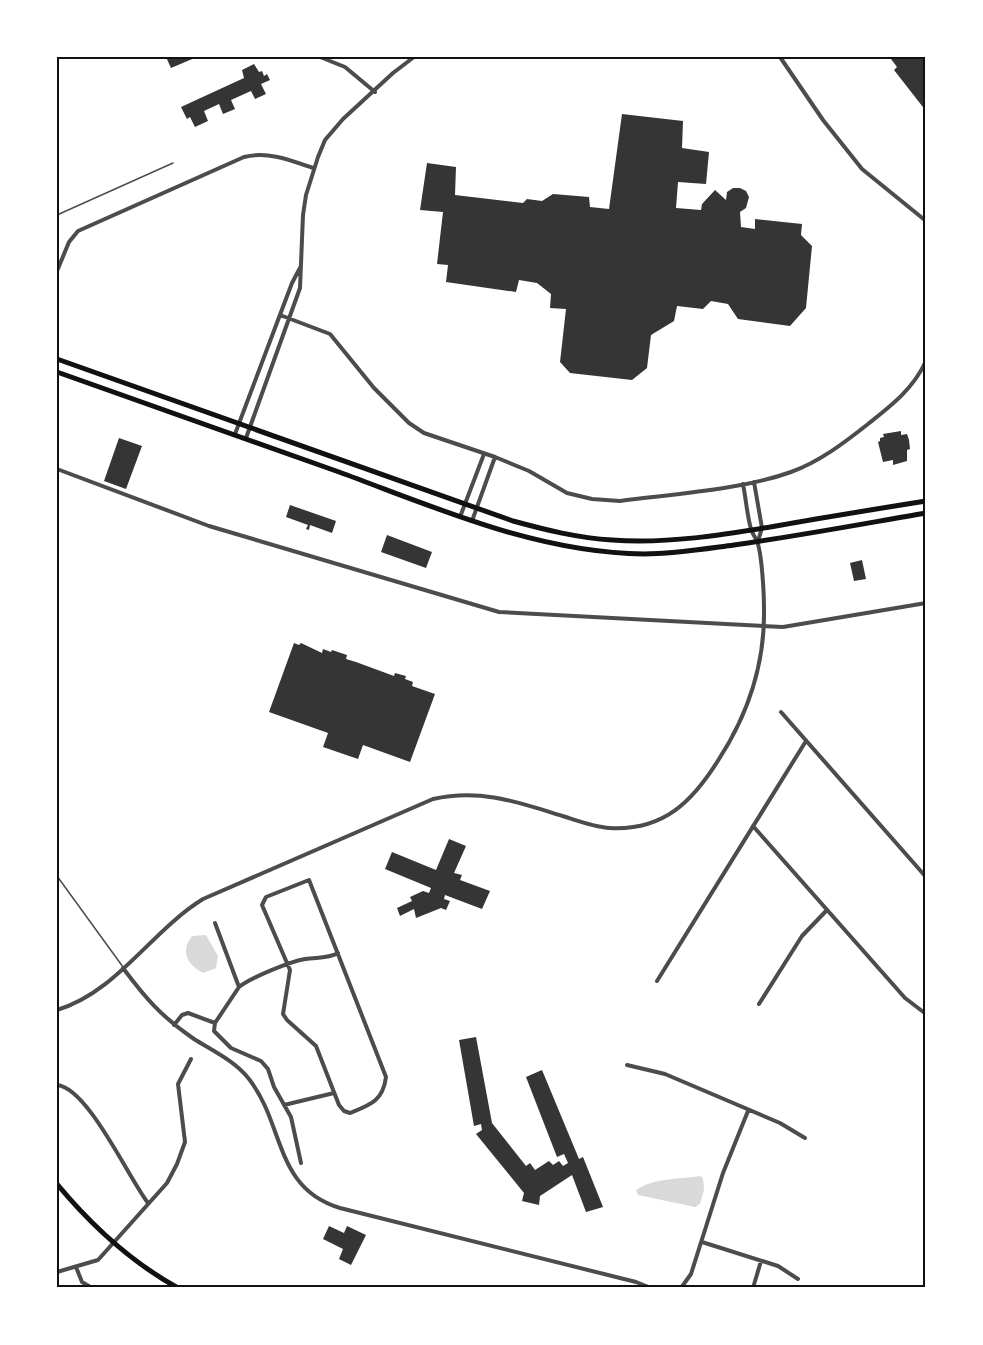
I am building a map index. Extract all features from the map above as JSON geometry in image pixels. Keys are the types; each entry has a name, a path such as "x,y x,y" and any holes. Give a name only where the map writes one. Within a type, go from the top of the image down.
{"main road":[{"path":"57,359 513,521 552,532 614,540 686,538 751,530 926,501"},
{"path":"57,372 235,434 460,517 551,544 644,554 680,552 757,542 926,513"},
{"path":"57,1184 91,1222 114,1243 178,1288"}],"street":[{"path":"320,57 345,67 375,92"},
{"path":"246,438 300,288 302,265 300,242 313,168 333,131 393,73 414,57"},
{"path":"780,57 819,114 862,169 926,221"},
{"path":"57,271 69,242 78,231 244,157 254,154 276,156 313,168"},
{"path":"235,434 292,283 302,265"},
{"path":"280,315 330,334 374,388 409,423 424,433 529,471 567,493 605,501 620,501 743,484 793,471 839,446 893,405 919,375 926,361"},
{"path":"460,517 484,454"},
{"path":"472,521 495,457"},
{"path":"57,469 209,526 499,612 790,626 926,603"},
{"path":"754,482 762,528 757,542"},
{"path":"57,1010 88,996 123,968 177,917 203,899 433,799 461,794 489,796 608,828 641,825 670,814 689,800 705,783 738,727 758,669 764,626 764,590 757,542 751,530 743,484"},
{"path":"781,712 926,877"},
{"path":"657,981 806,741"},
{"path":"753,826 905,998 926,1014"},
{"path":"309,880 338,953 386,1077 385,1085 374,1103 350,1113 344,1111 339,1105 316,1046 283,1014 290,976 262,905 266,897 309,880"},
{"path":"759,1004 802,936 827,910"},
{"path":"214,923 239,987"},
{"path":"301,1163 291,1117 268,1069 261,1061 231,1048 216,1033 215,1023 239,987 249,980 301,960 322,958 338,953"},
{"path":"123,968 145,998 174,1025 232,1062 248,1077 259,1093 292,1172 304,1188 321,1202 636,1282 651,1288"},
{"path":"174,1025 182,1015 188,1013 215,1023"},
{"path":"57,1272 98,1260 167,1184 184,1149 186,1135 178,1084 191,1059"},
{"path":"627,1065 665,1074 780,1123 805,1138"},
{"path":"57,1085 69,1088 85,1104 148,1203"},
{"path":"284,1105 334,1093"},
{"path":"681,1288 692,1274 723,1173 748,1111"},
{"path":"702,1242 778,1266 798,1279"},
{"path":"753,1288 761,1261"},
{"path":"76,1267 82,1282 92,1288"}],"lane":[{"path":"57,215 173,164"},
{"path":"57,876 123,968"}],"shaded area":[{"path":"206,935 218,956 216,968 203,973 189,962 186,947 192,936"},
{"path":"700,1176 703,1178 704,1190 700,1204 695,1207 638,1195 636,1190 659,1181"}],"building":[{"path":"166,57 197,57 171,68"},
{"path":"894,57 926,57 926,111 894,70 897,67 891,59"},
{"path":"254,64 264,76 267,74 270,80 261,84 266,94 255,99 251,91 231,100 235,109 223,114 219,104 204,111 208,121 195,127 190,117 187,119 181,107 244,78 242,70"},
{"path":"622,114 683,121 682,148 709,152 706,184 678,182 676,208 701,210 702,204 715,190 726,200 727,192 733,188 740,188 746,191 749,197 746,208 740,212 741,227 755,229 755,219 802,224 801,235 812,246 806,308 790,326 738,319 728,304 711,301 703,309 677,306 674,321 651,335 647,368 632,380 570,373 560,362 566,309 550,308 551,294 537,283 519,280 516,292 446,282 448,265 437,264 443,212 420,210 427,163 456,167 455,195 523,203 527,199 542,201 553,194 589,197 590,207 609,209"},
{"path":"901,431 901,435 907,434 909,440 910,449 907,450 907,461 893,465 893,460 883,462 878,442 880,438 884,437 883,434"},
{"path":"119,438 142,446 126,489 104,481"},
{"path":"290,505 336,521 332,533 310,525 309,530 306,529 308,525 286,517"},
{"path":"387,535 432,552 426,568 381,552"},
{"path":"862,560 866,579 854,581 850,563"},
{"path":"294,643 299,645 301,643 322,653 323,649 331,652 332,650 347,655 346,659 394,676 395,673 406,676 405,679 413,682 412,686 435,694 410,762 363,745 358,759 323,747 328,733 269,712"},
{"path":"449,839 466,846 454,873 462,875 460,880 490,891 482,909 445,895 444,899 450,901 446,910 441,908 416,918 414,909 400,916 397,908 412,901 410,897 423,891 429,893 431,888 385,869 392,852 436,870"},
{"path":"476,1037 492,1123 526,1166 530,1163 535,1170 549,1161 553,1165 559,1161 563,1166 568,1163 564,1154 557,1157 526,1077 542,1070 579,1159 583,1157 603,1207 586,1212 572,1175 540,1196 539,1205 522,1201 524,1193 476,1134 482,1130 481,1124 474,1126 459,1040"},
{"path":"329,1226 344,1233 347,1226 366,1235 351,1265 339,1259 343,1249 323,1239"}]}
